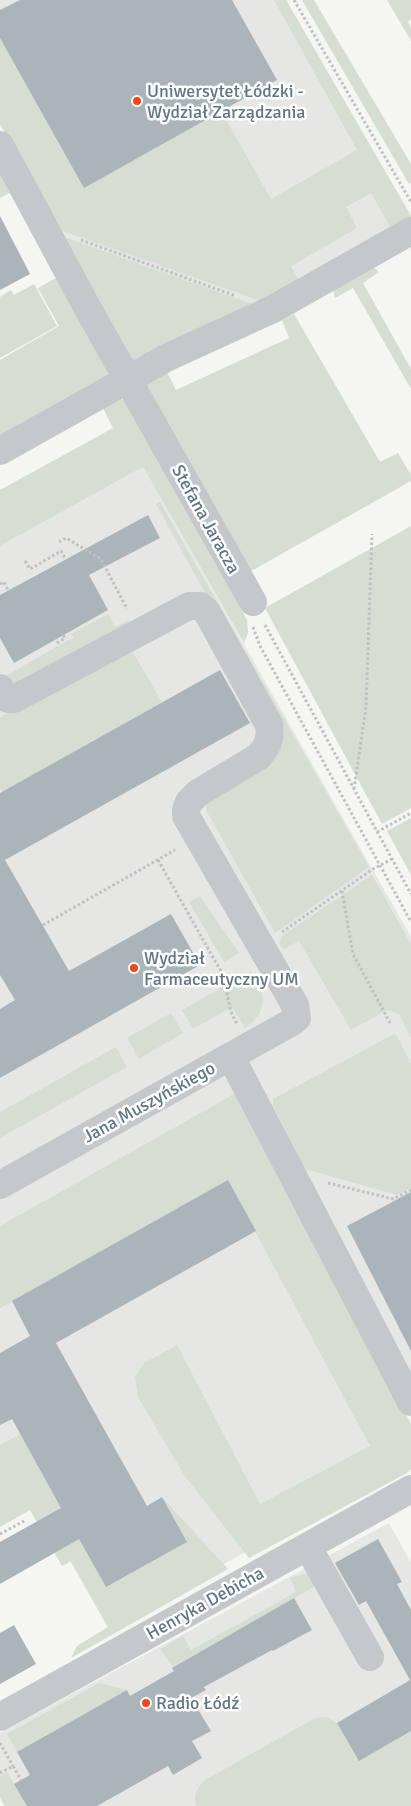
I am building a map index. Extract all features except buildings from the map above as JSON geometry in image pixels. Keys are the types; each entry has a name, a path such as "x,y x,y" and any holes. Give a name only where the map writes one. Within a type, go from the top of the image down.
{"street":[{"name":"Stefana Jaracza","path":"0,144 128,380 253,602"},
{"path":"0,452 166,358 273,309 411,231"},
{"path":"0,688 8,699 14,699 190,606 201,606 269,725 270,737 267,748 258,757 198,793 189,802 186,816 263,950"},
{"name":"Jana Muszyńskiego","path":"0,1185 297,1018 295,1005 263,950"},
{"path":"241,1051 293,1175 411,1402"},
{"name":"Henryka Debicha","path":"0,1717 411,1489"},
{"path":"308,1547 370,1657"}],"path":[{"path":"294,0 411,202"},
{"path":"406,193 411,190"},
{"path":"46,228 273,309"},
{"path":"354,790 366,707 372,534"},
{"path":"59,542 66,538 101,559 139,632"},
{"path":"25,561 30,569 61,551 65,558"},
{"path":"0,584 4,582 8,590"},
{"path":"253,602 411,894"},
{"path":"253,602 253,626 260,646 411,922"},
{"path":"59,642 65,638 63,635"},
{"path":"377,832 411,813"},
{"path":"43,925 198,837"},
{"path":"263,950 277,936 380,865 392,859"},
{"path":"158,860 223,975 241,1051"},
{"path":"342,891 353,954 390,1023"},
{"path":"293,1175 393,1199 411,1190"},
{"path":"0,1534 26,1520"},
{"path":"0,1742 21,1780"},
{"path":"0,1773 13,1766"}],"shaded area":[{"path":"0,0 286,0 411,216 300,283 130,364 0,124"},
{"path":"274,0 286,0 411,219 392,230 371,193 346,207 357,228 291,266 300,283 263,302 57,229 0,124 0,38 221,111 271,199 357,150"},
{"path":"302,0 314,0 411,164 411,183 409,184"},
{"path":"387,0 411,0 411,19 408,22 411,28 411,41"},
{"path":"0,168 13,191 0,198"},
{"path":"61,236 255,305 130,364"},
{"path":"371,267 379,272 363,283 411,369 411,389 353,288 335,298 333,289"},
{"path":"59,276 112,374 0,437 0,360 59,326 38,288"},
{"path":"34,284 57,326 0,358 0,297 11,290 14,295"},
{"path":"294,314 380,462 398,453 411,475 411,481 246,574 143,386 167,372 176,390 289,338 282,320"},
{"path":"127,399 247,620 248,633 244,643 143,467 0,546 0,490 113,428 103,408 119,400"},
{"path":"143,467 411,937 411,1371 280,1122 401,1466 108,1628 37,1503 0,1524 0,546"},
{"path":"160,502 369,867 275,933 206,810 206,802 273,716 156,504"},
{"path":"411,526 411,808 382,824 265,608"},
{"path":"108,614 115,627 128,620 132,627 19,685 13,682 7,675 74,637 71,634"},
{"path":"131,649 162,702 2,792 0,788 0,717"},
{"path":"411,818 411,875 387,831"},
{"path":"372,875 411,944 411,1038 399,1014 387,1010 351,1030 299,941 283,950 279,943 283,935"},
{"path":"200,896 239,953 224,962 189,902"},
{"path":"251,971 260,987 263,1001 258,1015 253,1022 245,1028 232,1007 193,1029 182,1010"},
{"path":"171,1013 183,1033 139,1059 127,1038"},
{"path":"394,1034 397,1036 411,1064 411,1188 397,1195 305,1169 273,1106 273,1099"},
{"path":"116,1047 127,1067 0,1138 0,1112"},
{"path":"236,1093 255,1122 411,1424 411,1469 407,1473 249,1558 184,1475 138,1397 135,1377 144,1363 177,1345 260,1504 370,1446 228,1181 0,1308 0,1226"},
{"path":"20,1434 106,1587 187,1542 162,1497 228,1569 71,1658 77,1646 108,1627 71,1561 62,1566 30,1510 0,1527 0,1445"},
{"name":"Radio Łódź","path":"389,1523 411,1563 411,1806 4,1806 0,1798 0,1733"},
{"path":"310,1574 319,1584 173,1667 160,1649 183,1636 191,1650 296,1592 290,1578"},
{"path":"99,1683 127,1690 17,1752 7,1734"},
{"path":"327,1717 337,1723 359,1761 411,1731 411,1806 196,1806 196,1792 205,1780 315,1718"},
{"path":"7,1772 27,1806 5,1806 0,1796 0,1776"}],"place":[{"name":"Uniwersytet Łódzki - Wydział Zarządzania","path":"137,101"},
{"name":"Wydział Farmaceutyczny UM","path":"134,968"},
{"name":"Radio Łódź","path":"146,1703"}]}
